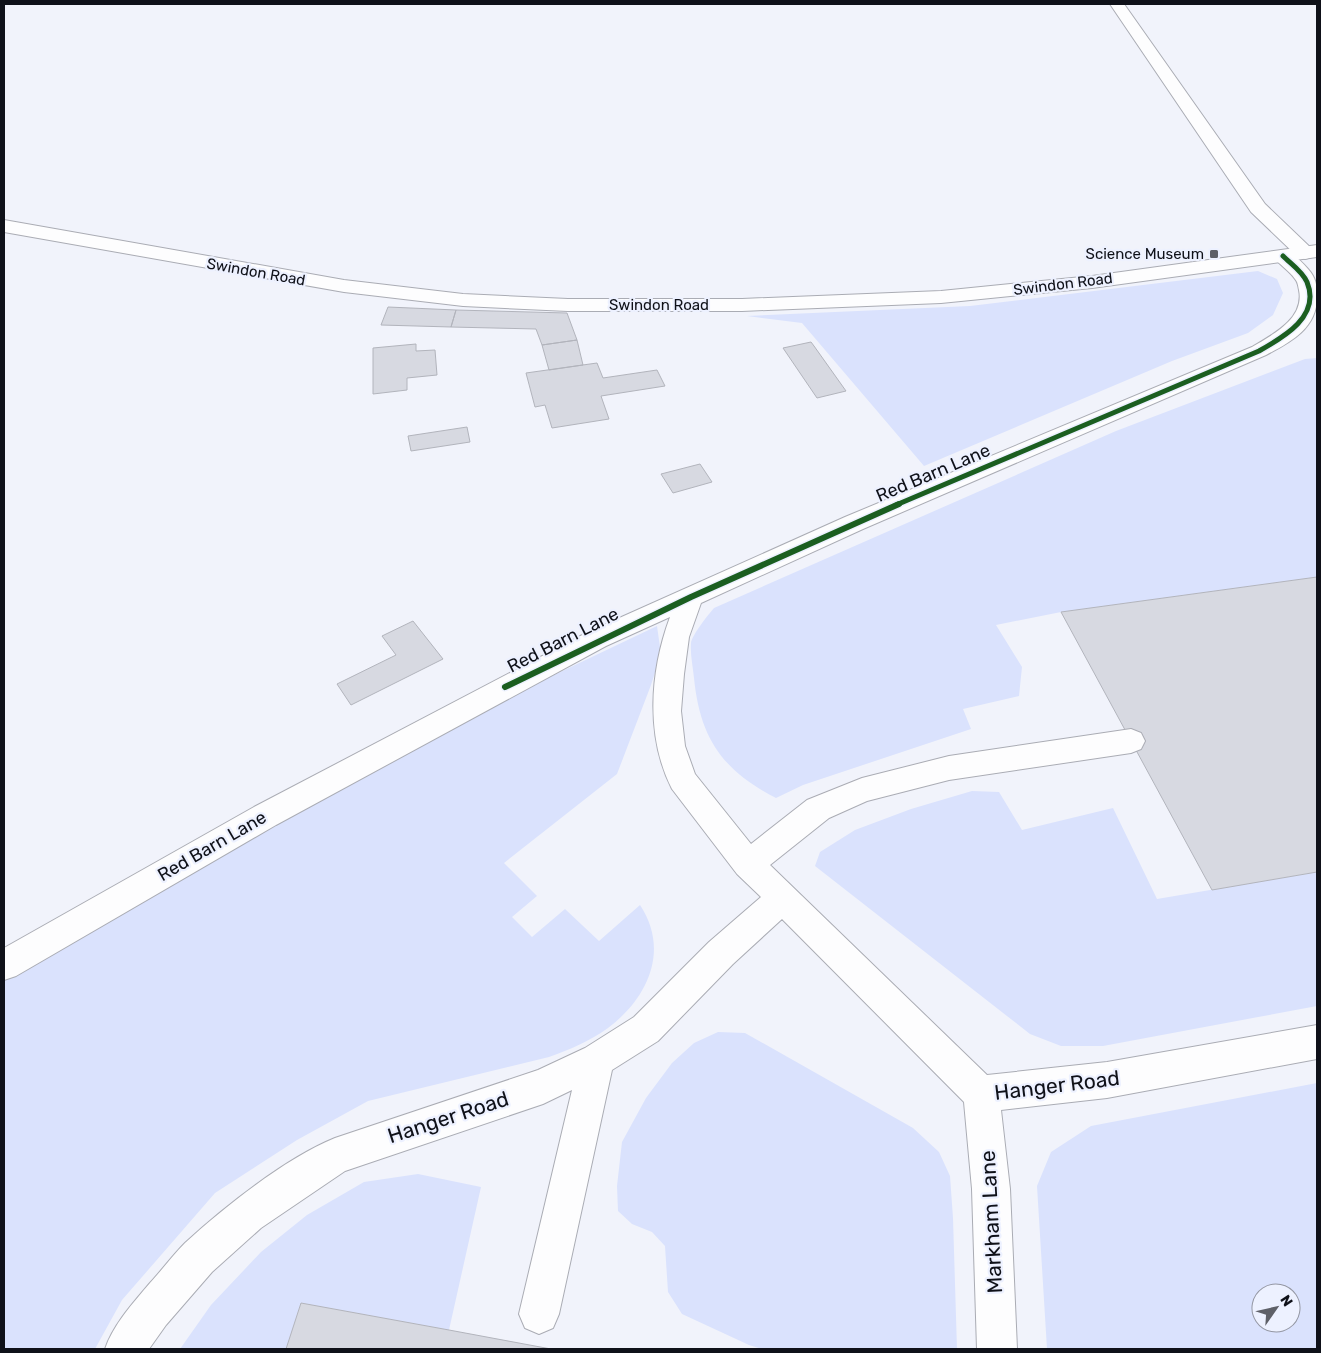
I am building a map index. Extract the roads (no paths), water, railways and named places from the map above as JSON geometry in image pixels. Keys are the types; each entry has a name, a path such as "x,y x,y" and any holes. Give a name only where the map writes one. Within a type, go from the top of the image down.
{"street":[{"name":"Red Barn Lane","path":"4,965 265,816 505,686 597,639 691,595 864,519 1259,351 1298,328 1307,316 1310,302 1302,253 1258,208 1116,4"},
{"name":"Swindon Road","path":"4,226 320,284 436,297 518,303 680,306 808,304 936,297 1059,286 1302,253"},
{"name":"Hanger Road","path":"691,595 676,637 667,711 671,746 682,780 748,864 981,1094 1107,1080 1317,1042"},
{"path":"748,864 818,809 862,790 950,768 1131,741"},
{"name":"Hanger Road","path":"125,1349 152,1311 198,1258 248,1215 290,1184 335,1156 543,1086 597,1060 646,1029 721,953 783,898"},
{"path":"539,1314 597,1060"},
{"name":"Markham Lane","path":"981,1094 991,1189 997,1349"}],"place":[{"name":"Science Museum","path":"1214,254"}]}
